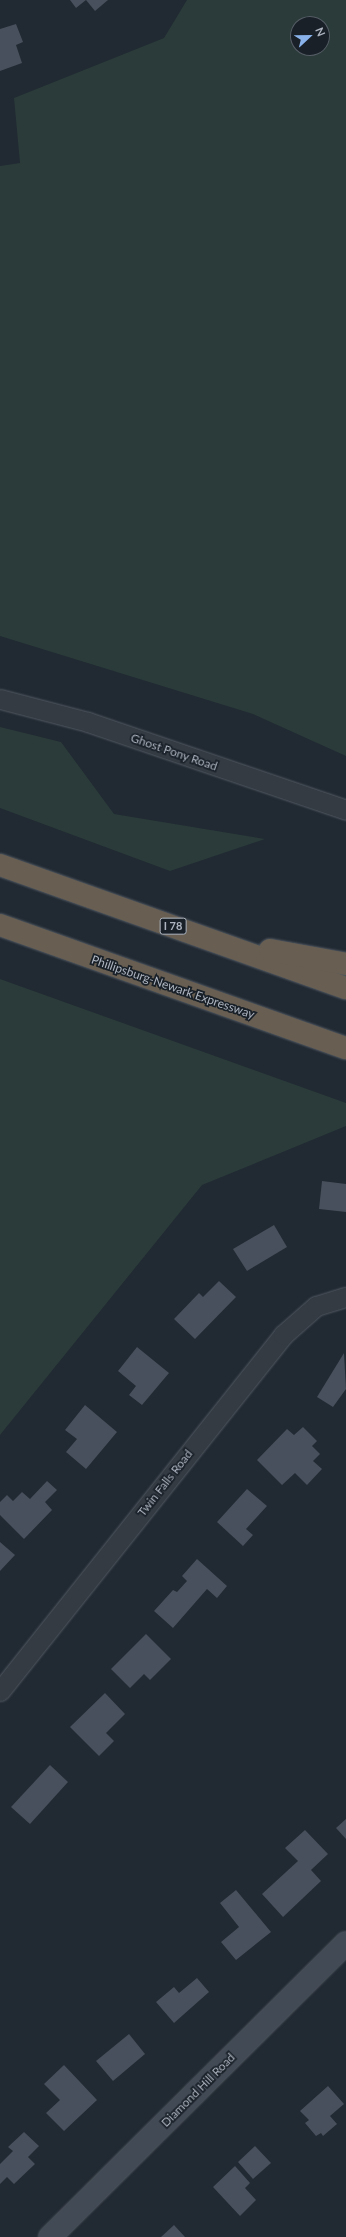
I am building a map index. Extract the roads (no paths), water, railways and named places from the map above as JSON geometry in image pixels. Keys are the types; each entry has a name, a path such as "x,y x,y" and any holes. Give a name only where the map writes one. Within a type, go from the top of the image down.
{"highway":[{"name":"I 78","path":"0,865 346,988"},
{"name":"Phillipsburg-Newark Expressway","path":"0,925 346,1048"},
{"path":"218,942 346,964"}],"main road":[{"name":"Diamond Hill Road","path":"50,2237 346,1943"}],"street":[{"name":"Ghost Pony Road","path":"0,699 88,722 346,810"},
{"name":"Twin Falls Road","path":"0,1691 283,1335 316,1306 346,1297"}]}
